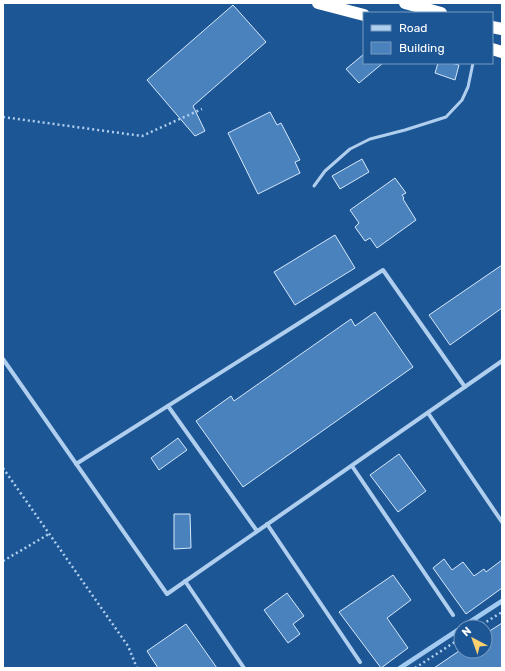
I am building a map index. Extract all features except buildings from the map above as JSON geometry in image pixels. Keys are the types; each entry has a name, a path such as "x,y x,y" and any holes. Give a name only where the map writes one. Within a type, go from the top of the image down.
{"highway":[{"path":"318,3 363,15"},
{"path":"405,3 437,12"}],"street":[{"path":"76,464 383,270 464,387"},
{"path":"3,360 167,594 502,361"},
{"path":"168,406 258,531"},
{"path":"428,413 502,522"},
{"path":"352,466 453,615"},
{"path":"267,524 360,662"},
{"path":"185,581 244,668"}],"lane":[{"path":"314,186 325,171 350,149 370,139 446,117 462,100 468,86 473,64"}],"path":[{"path":"3,116 142,136 202,109"},
{"path":"3,468 128,646 137,668"},
{"path":"3,561 49,534"},
{"path":"491,619 502,612"},
{"path":"415,668 453,643"}],"waterway":[{"path":"474,619 502,601"},
{"path":"400,668 453,633"}]}
